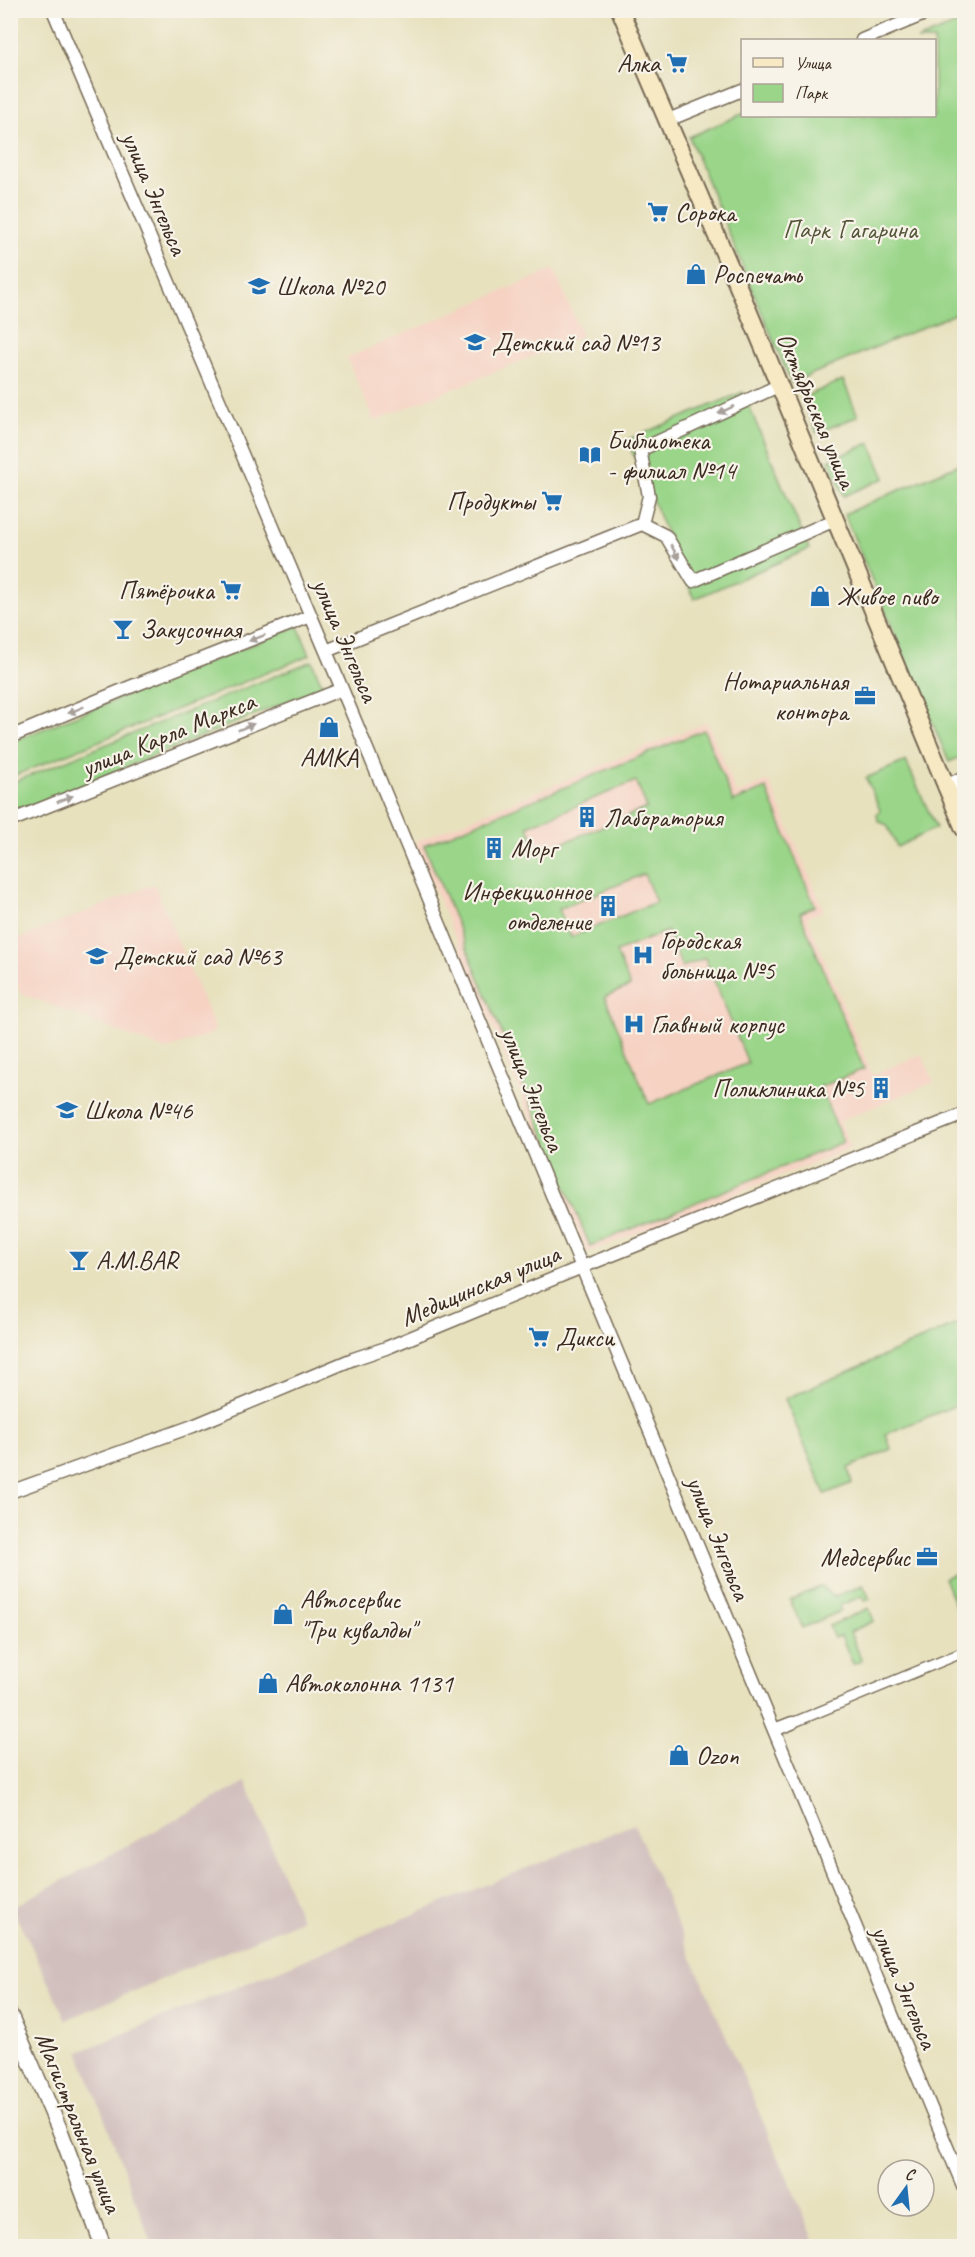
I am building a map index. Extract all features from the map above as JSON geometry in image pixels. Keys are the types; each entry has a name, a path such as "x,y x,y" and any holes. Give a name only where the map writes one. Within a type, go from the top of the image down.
{"main road":[{"name":"Октябрьская улица","path":"620,10 780,385 964,829"}],"street":[{"name":"улица Энгельса","path":"53,10 342,689 964,2188"},
{"path":"864,39 934,10"},
{"path":"668,120 741,90"},
{"path":"642,524 648,496 640,450 780,385"},
{"path":"326,651 642,524 666,536 693,581 835,520"},
{"path":"10,737 311,616"},
{"name":"улица Карла Маркса","path":"10,821 342,689"},
{"path":"946,787 964,779"},
{"name":"Медицинская улица","path":"10,1492 230,1412 353,1359 386,1348 582,1266 964,1114"},
{"path":"774,1730 964,1652"},
{"name":"Магистральная улица","path":"10,2015 61,2133 103,2247"}],"shaded area":[{"name":"Детский сад №13","path":"554,269 582,336 374,421 347,358"},
{"name":"Городская больница №5","path":"707,722 737,794 769,781 824,910 807,917 872,1075 922,1054 934,1082 840,1121 851,1148 587,1253 415,842"},
{"name":"Детский сад №63","path":"154,884 215,1029 211,1034 165,1050 20,993 11,969 11,942"},
{"path":"246,1782 301,1920 66,2020 11,1908"},
{"path":"634,1824 817,2246 153,2246 79,2052"}],"green space":[{"name":"Парк Гагарина","path":"964,21 964,310 791,383 689,137 741,114 741,117 936,117 936,39 919,39"},
{"path":"843,380 858,416 817,433 802,398"},
{"path":"743,392 809,549 694,599 627,440"},
{"path":"870,443 885,478 844,496 829,460"},
{"path":"964,462 964,755 949,762 844,514"},
{"path":"298,626 310,655 11,777 11,742"},
{"path":"312,661 323,687 11,814 11,783"},
{"name":"Городская больница №5","path":"704,730 733,802 766,788 815,906 800,913 864,1069 820,1087 843,1142 590,1246 424,845","holes":["636,781 647,808 538,853 528,826","644,874 656,902 571,937 559,909","667,931 682,967 705,958 748,1063 649,1104 605,997 630,986 616,952"]},
{"path":"906,761 936,828 897,847 887,825 878,821 877,814 880,810 866,778"},
{"path":"964,1321 964,1402 886,1434 891,1449 848,1468 852,1483 825,1494 785,1399"},
{"path":"964,1570 964,1627 944,1578"},
{"path":"863,1585 870,1599 865,1601 862,1596 839,1606 841,1611 802,1628 790,1600 822,1586 834,1597"},
{"path":"869,1608 874,1621 850,1632 862,1661 853,1664 841,1636 834,1638 829,1626"}],"place":[{"name":"Алка","path":"677,63"},
{"name":"Сорока","path":"658,212"},
{"name":"Роспечать","path":"696,274"},
{"name":"Школа №20","path":"259,286"},
{"name":"Детский сад №13","path":"475,342"},
{"name":"Библиотека - филиал №14","path":"590,455"},
{"name":"Продукты","path":"552,501"},
{"name":"Пятёрочка","path":"231,590"},
{"name":"Живое пиво","path":"820,596"},
{"name":"Закусочная","path":"123,629"},
{"name":"Нотариальная контора","path":"865,696"},
{"name":"АМКА","path":"329,727"},
{"name":"Лаборатория","path":"587,817"},
{"name":"Морг","path":"494,848"},
{"name":"Инфекционное отделение","path":"608,906"},
{"name":"Городская больница №5","path":"643,955"},
{"name":"Детский сад №63","path":"97,956"},
{"name":"Главный корпус","path":"634,1024"},
{"name":"Поликлиника №5","path":"881,1088"},
{"name":"Школа №46","path":"67,1110"},
{"name":"А.М.BAR","path":"79,1260"},
{"name":"Дикси","path":"539,1337"},
{"name":"Медсервис","path":"927,1557"},
{"name":"Автосервис \"Три кувалды\"","path":"283,1614"},
{"name":"Автоколонна 1131","path":"268,1683"},
{"name":"Ozon","path":"679,1755"}]}
